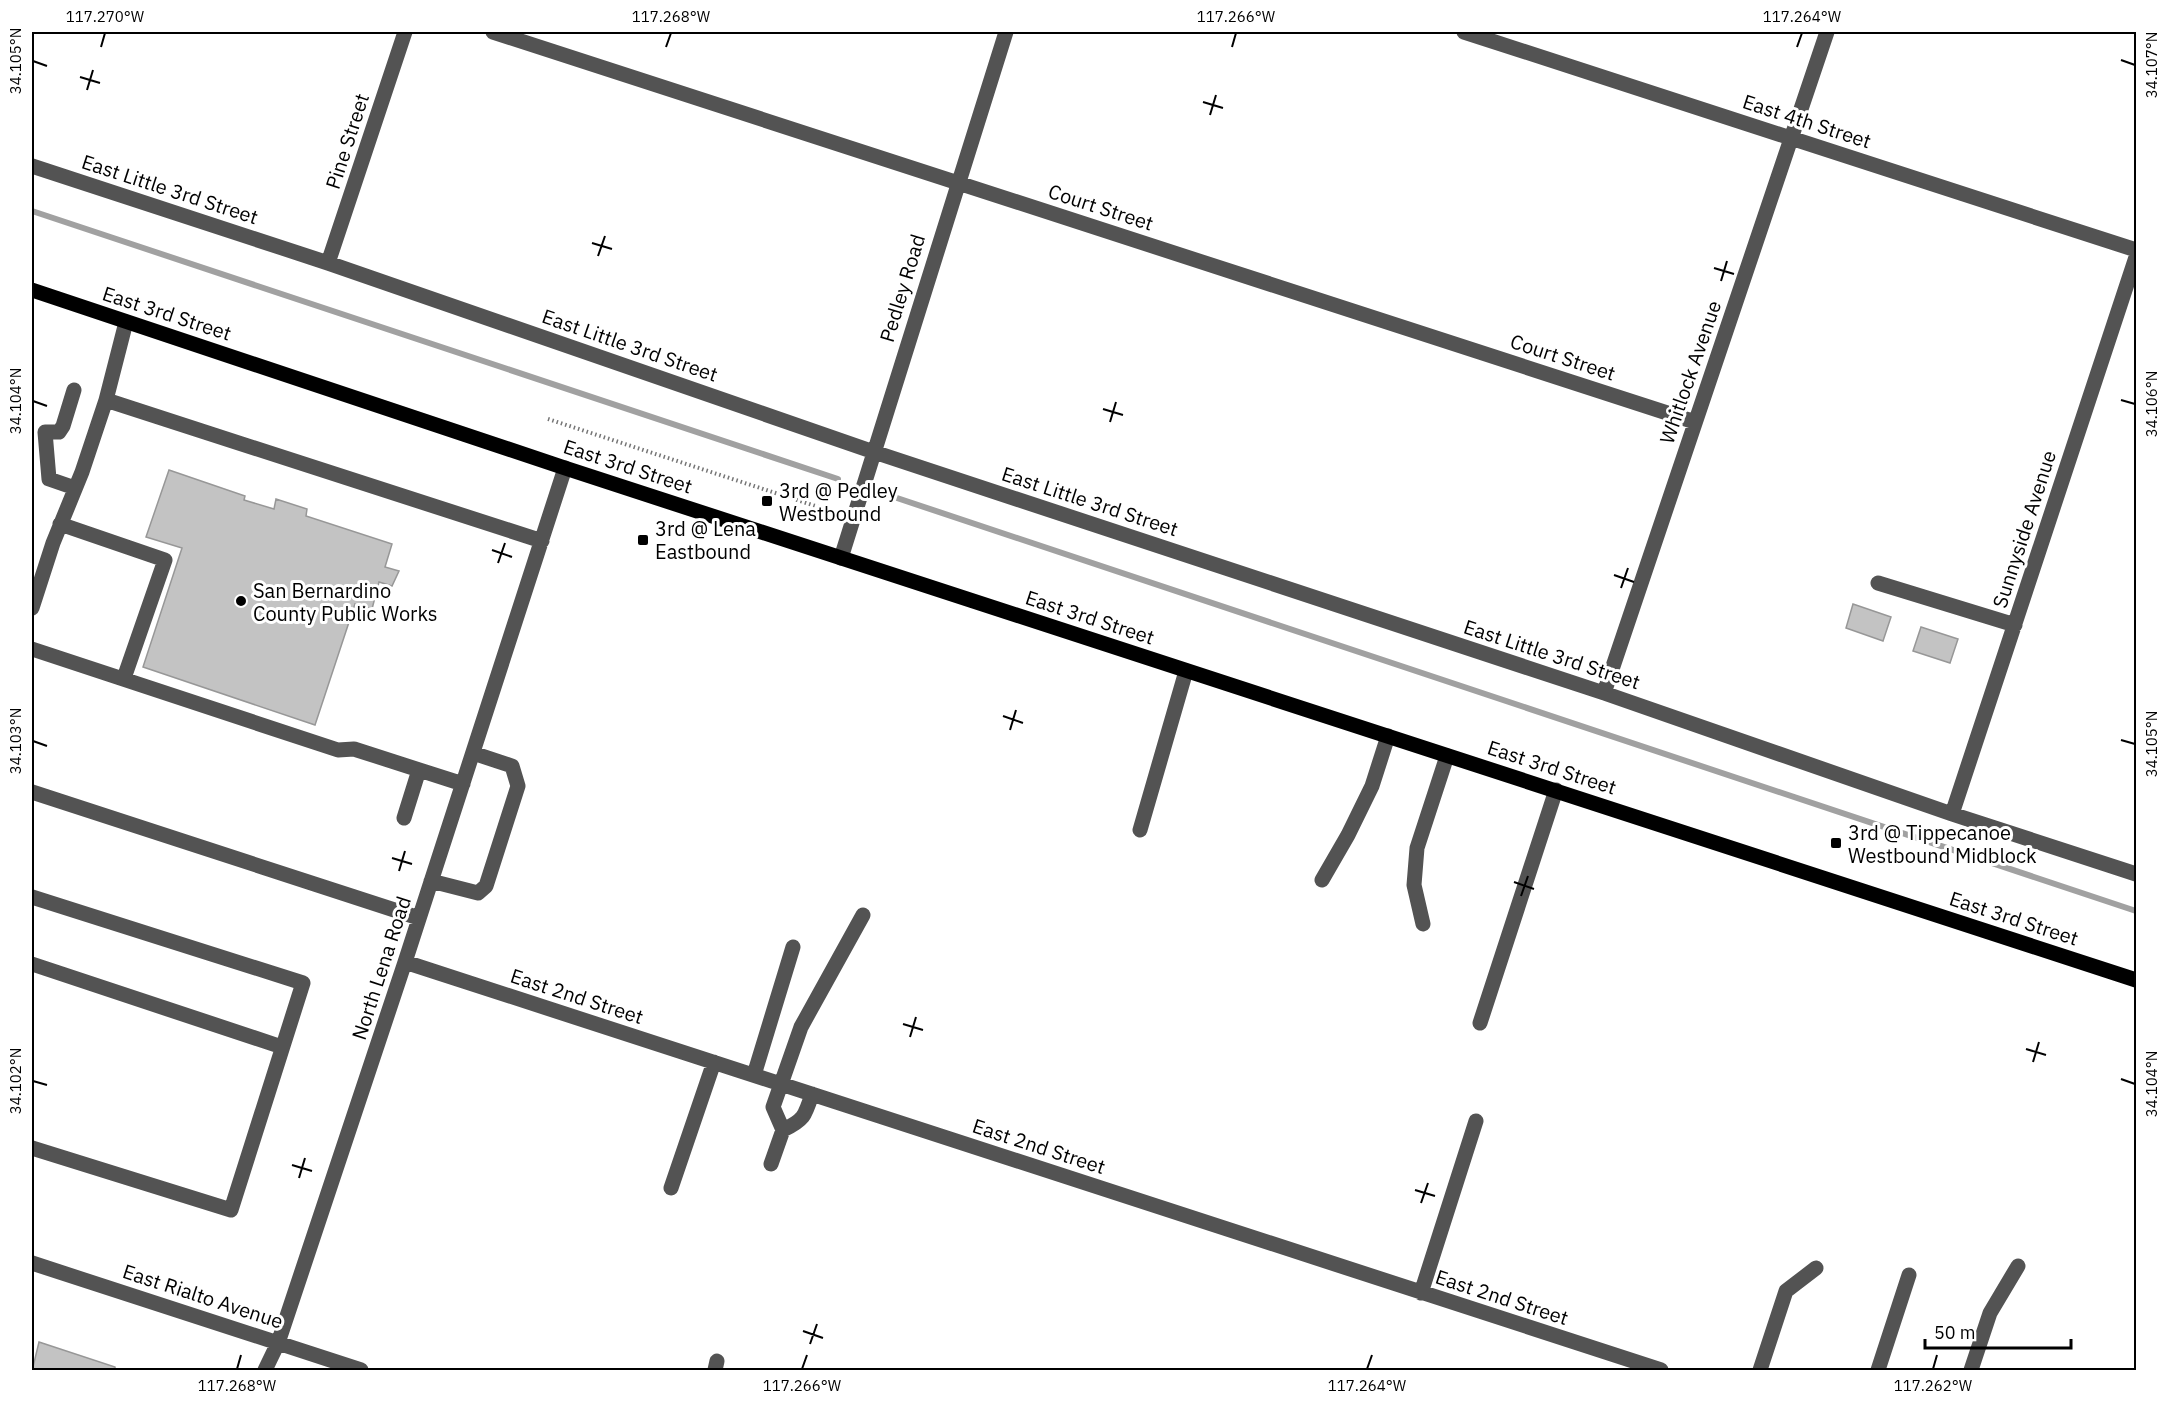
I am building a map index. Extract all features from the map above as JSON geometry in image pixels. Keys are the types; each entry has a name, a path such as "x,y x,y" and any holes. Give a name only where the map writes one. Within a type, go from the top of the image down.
{"main road":[{"name":"East 3rd Street","path":"32,290 565,468 2136,980"}],"street":[{"name":"Pine Street","path":"328,263 405,32"},
{"name":"Court Street","path":"493,32 1695,422"},
{"name":"Pedley Road","path":"841,558 957,182 1006,32"},
{"name":"East 4th Street","path":"1464,32 2136,250"},
{"name":"Whitlock Avenue","path":"1604,693 1827,32"},
{"name":"East Little 3rd Street","path":"32,166 328,263 874,452 1604,693 1952,814 2136,874"},
{"name":"Sunnyside Avenue","path":"1952,814 2136,257"},
{"path":"32,608 106,400 126,322"},
{"path":"74,390 59,432 45,432 49,479 75,488"},
{"path":"106,400 542,541"},
{"name":"North Lena Road","path":"265,1371 278,1343 405,962 565,468"},
{"path":"60,524 165,560 124,678"},
{"path":"1878,583 2015,625"},
{"path":"32,649 338,750 354,749 463,784"},
{"path":"1140,830 1186,670"},
{"path":"1322,880 1348,836 1372,786 1388,736"},
{"path":"431,881 478,893 486,886 518,786 512,766 473,753"},
{"path":"1423,924 1414,885 1417,848 1447,756"},
{"path":"404,818 419,770"},
{"path":"1480,1023 1556,790"},
{"path":"32,792 419,918"},
{"path":"32,897 303,982 231,1210 32,1148"},
{"path":"771,1164 783,1130 773,1107 780,1084 801,1027 862,915"},
{"path":"754,1076 794,946"},
{"name":"East 2nd Street","path":"405,962 1654,1369"},
{"path":"32,964 282,1047"},
{"path":"671,1188 714,1062"},
{"path":"783,1130 799,1123 806,1112 812,1094"},
{"path":"1420,1293 1476,1120"},
{"name":"East Rialto Avenue","path":"32,1263 361,1371"},
{"path":"1971,1371 1990,1313 2018,1266"},
{"path":"1760,1371 1786,1291 1816,1268"},
{"path":"1878,1371 1909,1275"}],"path":[{"path":"548,419 852,518"}],"building":[{"name":"San Bernardino County Public Works","path":"169,470 245,496 244,500 274,509 276,499 307,509 306,516 392,544 385,567 399,571 392,586 379,582 372,609 355,604 315,725 143,667 182,548 146,537"},
{"path":"1853,604 1891,617 1883,641 1846,628"},
{"path":"1921,627 1958,639 1950,663 1913,651"},
{"path":"39,1342 115,1367 115,1371 32,1371"}],"waterway":[{"path":"32,211 838,479"},
{"path":"882,493 2136,911"}],"place":[{"name":"3rd @ Pedley Westbound","path":"767,501"},
{"name":"3rd @ Lena Eastbound","path":"643,540"},
{"name":"San Bernardino County Public Works","path":"241,601"},
{"name":"3rd @ Tippecanoe Westbound Midblock","path":"1836,843"}]}
